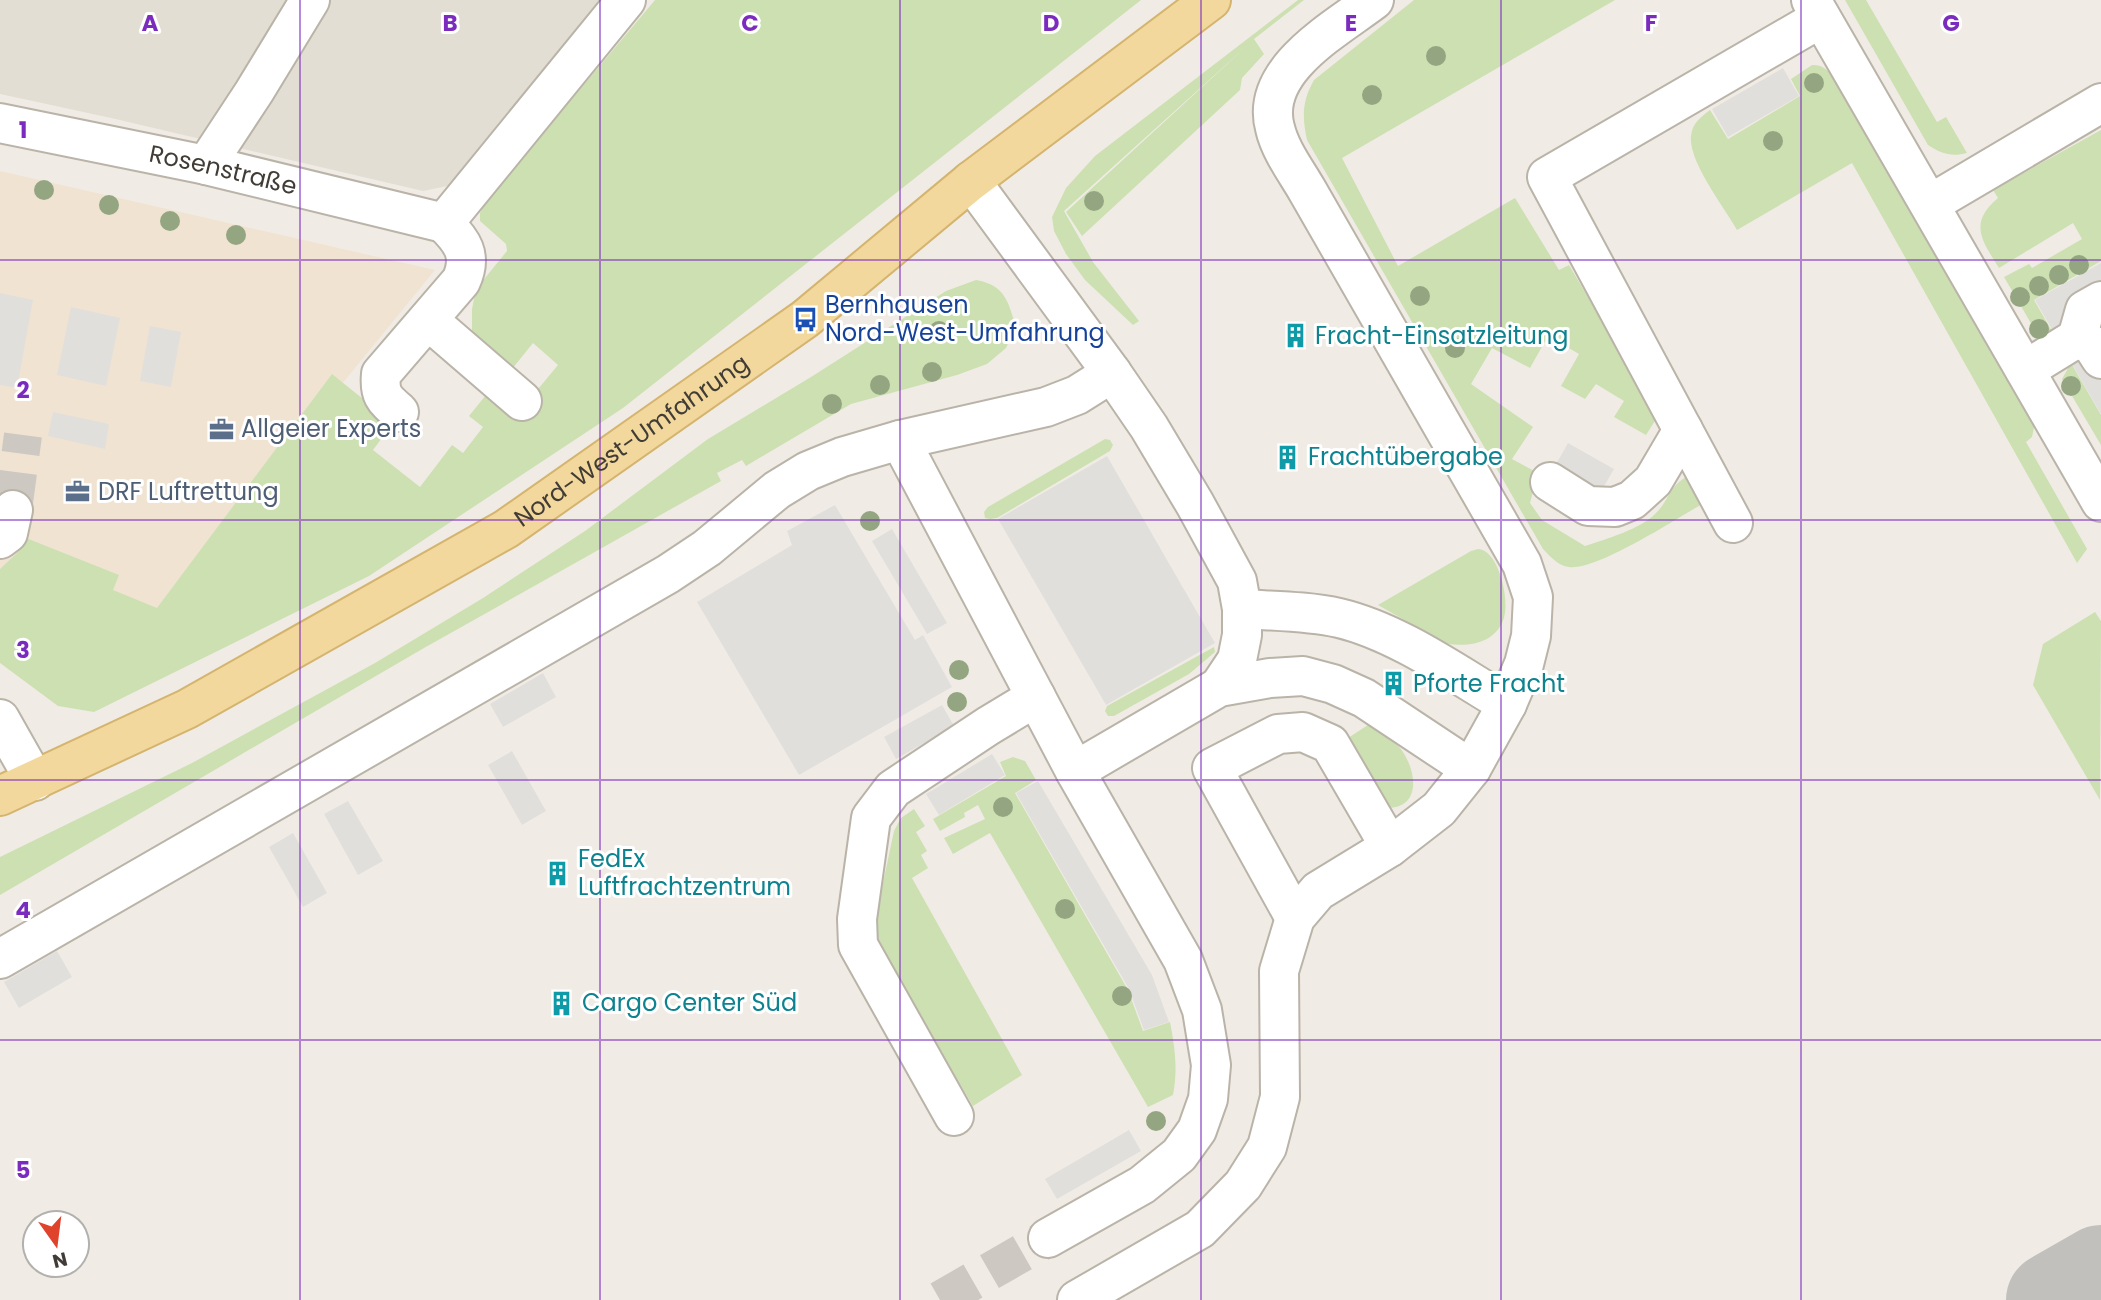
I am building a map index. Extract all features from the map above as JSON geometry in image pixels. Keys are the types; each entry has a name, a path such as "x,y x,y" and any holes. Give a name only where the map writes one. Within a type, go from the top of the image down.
{"main road":[{"name":"Nord-West-Umfahrung","path":"0,796 187,709 506,529 805,318 971,181 1211,0"}],"street":[{"path":"205,165 254,92 310,0"},
{"path":"399,412 384,399 380,386 382,374 461,281 467,268 466,254 460,239 444,223 626,0"},
{"path":"1077,1300 1200,1229 1243,1185 1267,1147 1280,1097 1279,971 1295,918 1318,891 1390,847 1439,809 1471,769 1507,704 1524,664 1531,636 1533,597 1522,564 1279,141 1274,126 1274,96 1287,71 1311,48 1374,0"},
{"path":"1733,523 1547,177 1816,9 2101,502"},
{"path":"1930,205 2101,103"},
{"name":"Rosenstraße","path":"0,123 205,165 444,223"},
{"path":"971,181 1112,373 1149,428 1195,503 1237,581 1242,610 1242,635 1237,660 1219,687"},
{"path":"2025,370 2089,348 2085,310 2101,301"},
{"path":"428,320 522,401"},
{"path":"0,959 668,574 707,548 777,490 808,471 842,457 900,440 1046,407 1077,395 1112,373"},
{"path":"1550,482 1588,506 1615,507 1632,500 1653,481 1683,430"},
{"path":"900,440 1075,771 1184,960 1202,1010 1211,1065 1208,1099 1197,1130 1179,1155 1142,1185 1048,1238"},
{"path":"1242,610 1300,612 1339,618 1370,628 1406,645 1507,704"},
{"path":"1075,771 1219,687 1270,678 1303,676 1333,684 1364,698 1471,769"},
{"path":"954,1116 858,946 857,919 871,818 893,789 1036,697"},
{"path":"0,719 35,781"},
{"path":"1295,918 1212,768 1278,734 1303,732 1330,744 1390,847"}],"shaded area":[{"path":"0,0 604,0 452,185 423,191 0,94"},
{"path":"1783,68 1799,96 1728,137 1712,109"},
{"path":"0,171 435,270 155,613 0,649"},
{"path":"2101,263 2101,414 2035,300"},
{"path":"0,293 33,300 17,388 0,385"},
{"path":"71,307 120,318 106,386 57,375"},
{"path":"150,326 181,332 171,387 140,381"},
{"path":"53,412 109,424 105,449 48,436"},
{"path":"1568,443 1614,469 1600,493 1555,466"},
{"path":"1107,456 1215,643 1106,705 998,519"},
{"path":"835,505 915,640 923,635 952,687 799,775 697,602 792,545 787,531"},
{"path":"892,529 947,623 927,634 872,541"},
{"path":"543,673 556,697 503,727 490,704"},
{"path":"942,705 954,726 896,759 884,737"},
{"path":"512,751 546,811 522,825 488,765"},
{"path":"992,754 1005,775 939,815 926,794"},
{"path":"1038,781 1152,975 1169,1022 1144,1030 1129,989 1016,793"},
{"path":"348,801 383,861 358,875 324,814"},
{"path":"293,833 327,893 303,907 269,847"},
{"path":"57,951 72,977 19,1008 4,982"},
{"path":"1129,1130 1141,1151 1057,1199 1045,1179"}],"green space":[{"path":"655,0 1141,0 623,408 369,576 94,712 58,706 0,663 0,569 18,552 26,538 119,575 113,590 157,608 332,374 393,423 373,450 420,487 452,445 463,453 483,427 469,416 490,390 519,412 558,365 533,343 508,374 478,347 472,331 476,289 507,251 506,244 480,221 480,213 487,200"},
{"path":"1298,0 1304,0 1254,39 1264,54 1242,78 1240,90 1082,236 1066,212 1248,45 1064,211 1093,262 1139,321 1133,325 1085,280 1066,254 1054,231 1052,217 1066,188 1095,156"},
{"path":"1414,0 1615,0 1342,158 1398,266 1515,198 1559,270 1569,265 1658,416 1646,435 1614,417 1624,401 1596,384 1585,399 1561,386 1579,354 1548,336 1530,368 1492,348 1471,384 1533,427 1512,459 1538,473 1530,503 1542,520 1585,546 1623,533 1650,519 1677,484 1689,475 1704,503 1617,552 1582,566 1561,565 1543,549 1307,140 1304,109 1314,80"},
{"path":"1845,0 1866,0 1937,122 1946,117 1967,153 1947,154 1928,145"},
{"path":"1812,65 1826,69 1842,90 2035,423 2032,437 2026,442 2087,549 2077,563 1852,163 1737,230 1701,171 1695,158 1691,136 1693,127 1700,118 1710,110 1728,139 1800,96 1791,79"},
{"path":"2101,130 2101,261 2034,300 2053,333 2041,337 2004,277 2029,264 2032,268 2082,239 2073,223 1999,268 1983,241 1983,216 1998,198 1993,190"},
{"path":"976,280 986,282 999,290 1007,302 1016,327 1006,348 987,364 851,404 746,466 742,460 717,473 721,481 424,648 0,895 0,857 192,763 375,663 483,598 585,531 708,439 946,291"},
{"path":"2071,363 2101,415 2101,445 2062,379"},
{"path":"1105,439 1110,440 1113,445 1110,451 997,518 985,518 984,512 988,507"},
{"path":"1478,549 1492,558 1504,589 1504,618 1497,631 1487,639 1460,645 1416,636 1404,631 1408,622 1378,605 1471,551"},
{"path":"2095,612 2101,621 2100,800 2033,685 2043,644"},
{"path":"1214,647 1215,652 1189,674 1114,716 1108,716 1105,711 1107,706"},
{"path":"1368,725 1397,744 1410,766 1413,785 1411,794 1407,801 1399,806 1388,808 1345,740"},
{"path":"1013,757 1025,761 1036,780 1015,793 1128,990 1143,1031 1170,1022 1175,1058 1173,1095 1148,1107 990,833 953,854 944,838 985,819 978,805 964,813 965,817 940,831 933,819 1006,776 1000,762"},
{"path":"914,809 925,826 916,832 927,851 921,855 928,868 912,878 1022,1075 973,1106 872,935 894,831 901,818"}],"taxiway":[{"path":"2054,1300 2101,1273"}],"tunnel":[{"path":"13,510 23,435"},
{"path":"940,1300 1048,1238"}],"place":[{"name":"Bernhausen Nord-West-Umfahrung","path":"805,319"},
{"name":"Fracht-Einsatzleitung","path":"1295,336"},
{"name":"Allgeier Experts","path":"221,429"},
{"name":"Frachtübergabe","path":"1288,457"},
{"name":"DRF Luftrettung","path":"78,492"},
{"name":"Pforte Fracht","path":"1393,684"},
{"name":"FedEx Luftfrachtzentrum","path":"558,873"},
{"name":"Cargo Center Süd","path":"562,1003"}]}
